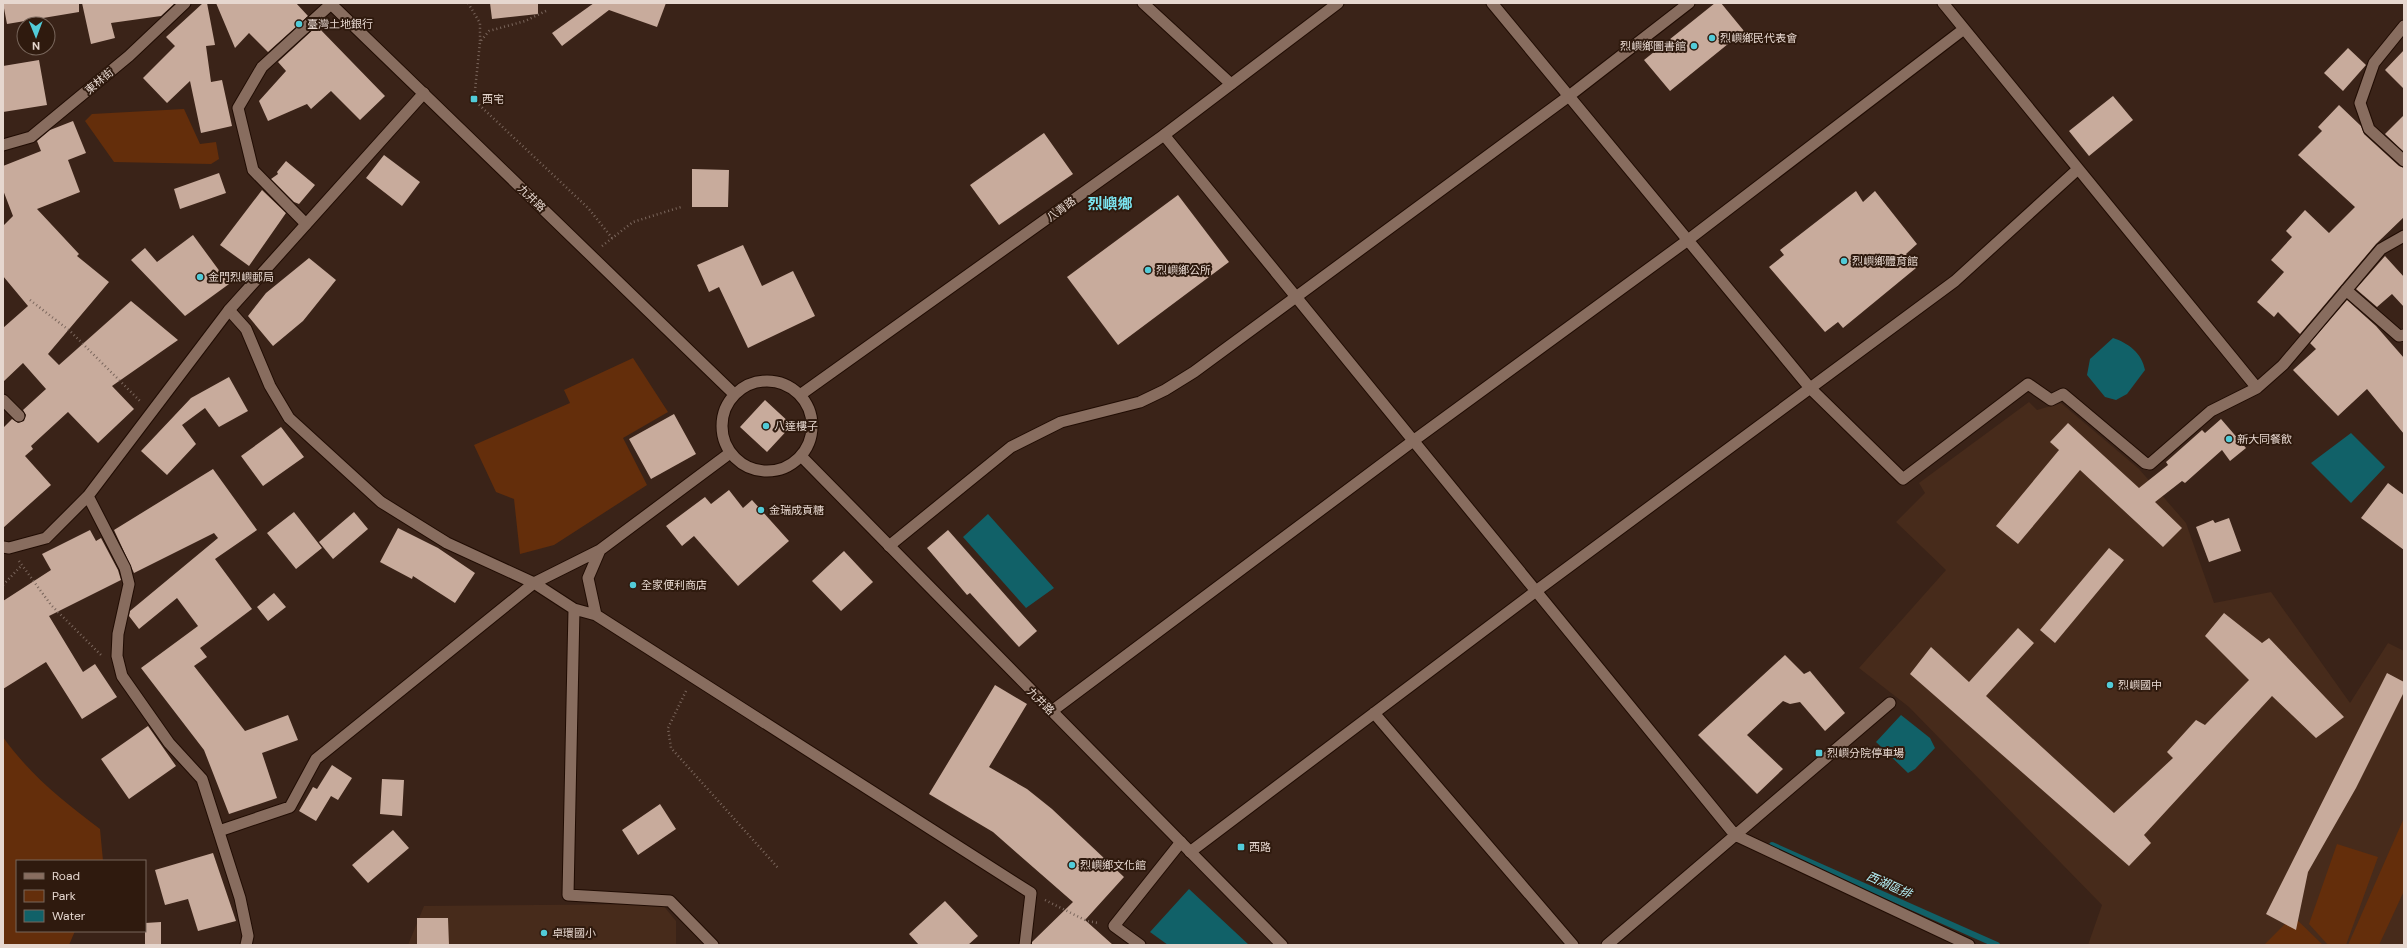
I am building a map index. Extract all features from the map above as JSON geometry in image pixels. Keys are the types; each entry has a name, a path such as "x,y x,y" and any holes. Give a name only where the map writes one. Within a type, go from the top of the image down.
{"street":[{"name":"東林街","path":"3,145 31,137 129,56 185,3"},
{"path":"1142,3 1231,84"},
{"name":"八青路","path":"800,395 1164,135 1338,3"},
{"path":"1492,3 1810,388 1902,479 2028,384 2051,400 2063,394 2145,463 2150,464 2211,410 2257,388 2283,365 2381,249 2404,236"},
{"path":"889,546 1011,447 1061,422 1140,402 1165,390 1297,298 1569,96 1689,3"},
{"path":"1943,3 2257,388"},
{"path":"306,224 253,170 238,108 262,67 331,4"},
{"name":"九井路","path":"331,4 734,394"},
{"path":"2404,26 2374,62 2360,103 2369,129 2404,161"},
{"path":"1052,711 1413,441 1688,240 1964,30"},
{"path":"6,547 46,538 88,496 229,310 424,93"},
{"path":"1164,135 1735,835 1969,945"},
{"path":"1190,852 1536,591 1955,281 2078,169"},
{"path":"2346,290 2399,336 2404,335"},
{"path":"229,310 246,329 270,386 289,418 381,502 447,543 534,583 574,609 596,615 1031,893 1025,945"},
{"path":"760,381 774,381 788,386 800,395 808,406 812,419 812,432 808,445 801,456 790,465 778,470 764,472 751,469 739,462 730,453 724,442 721,429 722,417 726,404 734,394 746,386 760,381"},
{"path":"3,400 19,416"},
{"path":"219,831 290,807 316,759 534,583 600,550 730,453"},
{"name":"九井路","path":"801,456 1282,945"},
{"path":"88,496 125,568 129,584 118,634 117,656 122,676 169,743 202,779 240,898 248,936 246,945"},
{"path":"596,615 588,578 600,550"},
{"path":"574,609 568,895 670,901 713,945"},
{"path":"1607,945 1890,702"},
{"path":"1374,713 1573,945"},
{"path":"1140,945 1114,926 1181,842"}],"path":[{"path":"468,3 480,24 480,42 474,100 589,209 612,238"},
{"path":"480,42 489,31 525,21 546,11"},
{"path":"592,256 633,222 681,207"},
{"path":"30,300 70,332 151,412"},
{"path":"6,547 22,565 51,605 122,676"},
{"path":"3,585 22,565"},
{"path":"693,677 668,728 672,748 779,869"},
{"path":"1031,893 1087,921 1114,926"}],"shaded area":[{"name":"烈嶼國中","path":"2029,402 2037,410 2061,403 2139,469 2186,523 2214,603 2271,592 2350,703 2388,643 2404,651 2404,945 2088,945 2102,905 1909,707 1859,668 1946,570 1896,522 1925,493 1919,483"},
{"name":"卓環國小","path":"662,904 676,921 676,945 408,945 424,906"}],"green space":[{"path":"184,109 200,144 216,142 219,159 211,164 114,162 85,121 92,114"},
{"path":"633,358 668,412 623,438 647,485 554,545 520,554 514,499 496,492 474,445 570,403 564,390"},
{"path":"3,737 13,751 48,787 100,829 103,860 16,860 16,932 75,932 69,945 3,945"},
{"path":"2404,818 2404,891 2379,945 2348,945"},
{"path":"2337,844 2378,857 2346,945 2328,945 2309,924"},
{"path":"2293,916 2323,945 2264,945"}],"water":[{"path":"2113,338 2129,346 2138,354 2145,370 2127,394 2116,400 2105,397 2087,375 2090,359"},
{"path":"2351,433 2385,467 2351,503 2311,463"},
{"path":"988,514 1054,588 1026,608 963,537"},
{"path":"1901,715 1930,738 1935,748 1915,769 1908,773 1876,742"},
{"path":"1189,889 1249,945 1168,945 1150,932"}],"building":[{"path":"3,3 79,3 79,12 55,16 16,16 16,22 7,24"},
{"path":"82,3 175,3 161,16 111,23 115,38 91,44"},
{"path":"203,3 207,3 215,45 206,46 211,82 222,80 232,126 201,133 190,81 167,103 143,78 175,46 166,37"},
{"path":"216,3 296,3 308,16 268,52 249,33 235,48"},
{"path":"490,3 538,3 538,14 492,19"},
{"path":"594,3 666,3 657,27 609,10 562,46 552,33"},
{"name":"烈嶼鄉圖書館","path":"1715,3 1721,3 1744,31 1670,91 1644,60"},
{"path":"317,26 385,96 360,120 331,91 311,109 307,104 268,121 259,101 286,71 278,62"},
{"path":"2348,48 2366,65 2343,91 2324,73"},
{"path":"2404,50 2404,89 2385,70"},
{"path":"39,60 47,105 3,112 3,66"},
{"path":"2113,96 2133,120 2089,156 2069,131"},
{"path":"2339,105 2361,126 2364,134 2399,166 2404,168 2404,217 2376,244 2300,334 2278,312 2274,317 2257,302 2284,272 2271,260 2292,237 2286,231 2305,210 2329,233 2355,207 2298,155 2322,131 2318,127"},
{"path":"2404,115 2404,152 2385,134"},
{"path":"73,121 86,153 68,160 80,192 37,209 79,254 77,256 109,282 48,354 59,365 131,301 178,340 112,386 134,409 98,443 68,412 31,446 33,449 25,456 51,485 3,528 3,428 12,419 18,423 24,421 26,415 23,410 46,389 23,363 3,382 3,328 28,306 3,276 3,226 13,216 3,190 3,166 41,151 37,141 50,130"},
{"path":"1044,133 1073,174 999,225 970,185"},
{"path":"384,155 420,182 402,206 366,178"},
{"path":"286,161 315,185 299,204 294,202 271,179 278,174 277,172"},
{"path":"692,169 729,170 728,207 692,207"},
{"path":"219,173 226,193 180,209 174,189"},
{"path":"262,190 286,213 249,266 220,245"},
{"name":"烈嶼鄉體育館","path":"1856,191 1863,202 1875,191 1917,244 1906,254 1916,268 1843,328 1838,322 1825,332 1769,267 1784,255 1780,250"},
{"name":"烈嶼鄉公所","path":"1178,195 1229,262 1118,345 1067,277"},
{"path":"193,235 229,284 185,316 131,260 145,248 157,262"},
{"path":"743,245 762,286 793,271 815,316 748,348 719,287 709,292 697,265"},
{"path":"2385,256 2404,277 2404,307 2392,294 2377,307 2356,289"},
{"path":"309,258 336,280 303,321 273,346 248,316 266,293"},
{"path":"2347,300 2376,326 2404,358 2404,434 2367,389 2338,416 2293,370 2316,349 2310,343"},
{"path":"229,377 248,411 219,427 205,408 182,425 196,444 167,475 141,451 191,398"},
{"name":"八達樓子","path":"765,400 792,425 767,452 740,427"},
{"path":"674,414 696,454 651,479 629,439"},
{"path":"2221,419 2246,448 2230,461 2222,450 2185,483 2182,481 2155,502 2182,528 2163,547 2080,470 2018,544 1996,526 2059,450 2050,442 2068,423 2139,488 2168,465 2166,462 2202,430 2205,433"},
{"path":"281,427 304,457 263,486 241,456"},
{"path":"213,469 257,530 215,559 252,609 200,648 207,657 194,666 245,731 288,715 298,740 262,753 277,798 229,814 204,750 141,668 198,626 177,598 139,629 129,616 130,611 218,538 214,533 134,573 114,530"},
{"path":"2388,483 2404,495 2404,550 2361,518"},
{"path":"729,490 743,508 752,500 789,541 738,586 694,536 682,546 666,526 705,497 711,504"},
{"path":"294,512 322,548 296,569 267,533"},
{"path":"354,512 368,529 333,559 319,542"},
{"path":"2229,518 2241,551 2209,562 2196,527 2213,520 2215,523"},
{"path":"398,528 438,548 475,573 455,603 413,576 412,579 380,562"},
{"path":"90,530 96,541 101,538 118,570 121,580 49,616 83,672 95,664 117,697 82,719 46,662 3,689 3,601 51,570 42,554"},
{"path":"948,530 1037,631 1019,647 970,593 967,595 927,548"},
{"path":"2109,548 2124,560 2055,643 2040,630"},
{"path":"844,551 873,582 841,611 812,581"},
{"path":"274,593 286,607 268,621 257,607"},
{"path":"2224,613 2262,643 2269,638 2344,717 2316,738 2272,696 2144,835 2151,843 2129,866 1910,674 1931,647 1969,682 2018,628 2034,643 1986,696 2114,813 2173,758 2167,752 2196,720 2205,725 2249,680 2205,636"},
{"path":"1785,655 1804,674 1810,671 1845,713 1825,731 1800,702 1790,704 1783,701 1747,735 1783,769 1757,794 1698,735"},
{"path":"2387,673 2404,682 2404,692 2356,788 2308,872 2296,930 2266,914"},
{"path":"995,685 1027,704 989,767 1027,789 1052,809 1124,877 1085,920 1113,945 1032,945 1032,942 1073,902 993,832 929,794"},
{"path":"148,726 176,766 129,799 101,759"},
{"path":"332,765 352,778 338,800 331,796 316,821 299,811 313,787 317,789"},
{"path":"382,779 404,780 402,816 380,814"},
{"path":"660,804 676,829 638,855 622,830"},
{"path":"393,830 409,848 368,883 352,865"},
{"path":"213,853 236,921 198,931 188,899 165,905 155,870"},
{"path":"945,901 978,936 968,945 919,945 909,934"},
{"path":"417,918 448,918 449,945 417,945"},
{"path":"161,922 161,945 145,945 146,923"}],"waterway":[{"name":"西湖區排","path":"1772,845 1997,945"}],"place":[{"name":"臺灣土地銀行","path":"299,24"},
{"name":"烈嶼鄉民代表會","path":"1712,38"},
{"name":"烈嶼鄉圖書館","path":"1694,46"},
{"name":"西宅","path":"474,99"},
{"name":"烈嶼鄉體育館","path":"1844,261"},
{"name":"烈嶼鄉公所","path":"1148,270"},
{"name":"金門烈嶼郵局","path":"200,277"},
{"name":"八達樓子","path":"766,426"},
{"name":"新大同餐飲","path":"2229,439"},
{"name":"金瑞成貢糖","path":"761,510"},
{"name":"全家便利商店","path":"633,585"},
{"name":"烈嶼國中","path":"2110,685"},
{"name":"烈嶼分院停車場","path":"1819,753"},
{"name":"西路","path":"1241,847"},
{"name":"烈嶼鄉文化館","path":"1072,865"},
{"name":"卓環國小","path":"544,933"}],"district":[{"name":"烈嶼鄉","path":"1110,204"}]}
